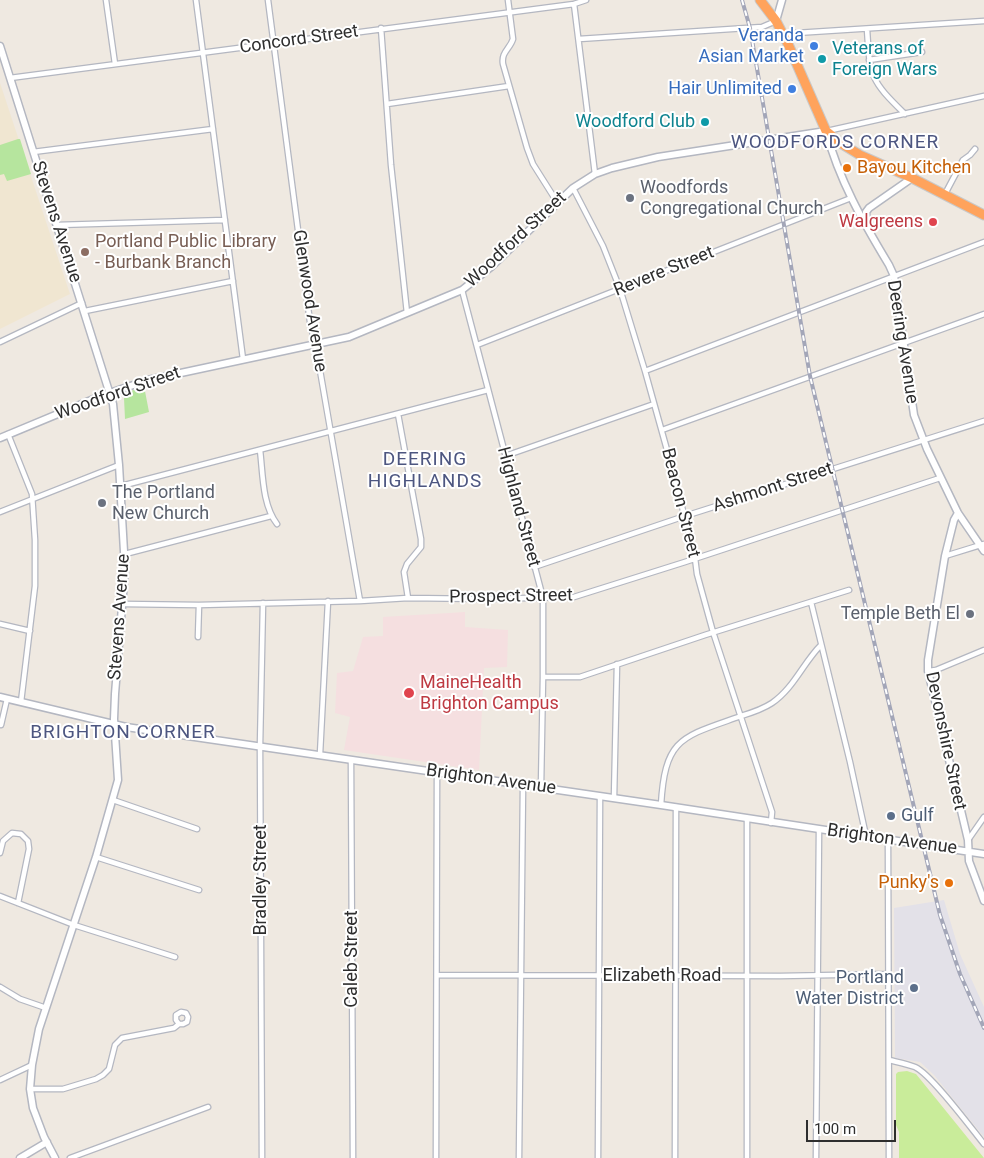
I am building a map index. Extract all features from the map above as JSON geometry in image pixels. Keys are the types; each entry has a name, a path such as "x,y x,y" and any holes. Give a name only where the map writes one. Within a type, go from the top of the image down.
{"highway":[{"path":"760,0 776,21 784,36 826,131 860,155 912,178 984,214"}],"main road":[{"path":"776,21 782,0"},
{"name":"Stevens Avenue","path":"0,46 110,393 115,417 125,554 124,604 115,694 118,780 96,857 39,1029 32,1065 30,1089 33,1108 55,1158"},
{"name":"Woodford Street","path":"0,438 110,393 171,374 349,336 462,290 491,267 573,188 595,174 612,168 672,154 826,131"},
{"name":"Deering Avenue","path":"826,131 836,165 852,202 894,276 912,408 924,440 940,478 958,513 983,547"},
{"path":"869,230 866,218 868,208 912,178"},
{"path":"852,202 868,208"},
{"name":"Devonshire Street","path":"958,513 954,520 945,556 928,660 928,671 968,840 968,851 972,869 984,901"},
{"name":"Brighton Avenue","path":"3,698 115,725 984,854"},
{"path":"20,1158 47,1142"}],"street":[{"path":"106,0 115,64"},
{"path":"196,0 244,359"},
{"name":"Glenwood Avenue","path":"268,0 310,322 360,601"},
{"path":"508,0 513,39 512,44 502,58 533,164 557,202"},
{"name":"Concord Street","path":"10,78 574,4 586,0"},
{"path":"574,4 595,174"},
{"path":"784,36 796,33 984,20"},
{"path":"579,39 762,27 776,21"},
{"path":"381,28 386,104 407,313"},
{"path":"867,29 870,70 879,88 905,114"},
{"path":"869,60 922,52"},
{"path":"386,104 509,86"},
{"name":"Woodford Street","path":"826,131 984,96"},
{"path":"33,152 213,129"},
{"path":"945,194 963,160 975,148"},
{"name":"Beacon Street","path":"573,188 603,246 620,289 662,430 713,632 772,812 771,823"},
{"name":"Revere Street","path":"477,344 852,202"},
{"path":"57,225 225,220"},
{"path":"645,371 984,242"},
{"path":"84,312 233,281"},
{"name":"Highland Street","path":"462,290 543,598 541,788"},
{"path":"0,342 82,303"},
{"path":"662,430 984,314"},
{"path":"121,486 488,390"},
{"path":"505,456 654,404"},
{"path":"398,414 421,538 421,547 407,564 404,572 408,598"},
{"name":"Ashmont Street","path":"534,567 685,516 984,421"},
{"path":"8,434 33,499 36,566 21,702"},
{"path":"260,450 271,516 277,524"},
{"path":"0,512 119,465"},
{"name":"Prospect Street","path":"124,604 199,605 408,598 543,598 581,595 940,478"},
{"path":"125,554 271,516"},
{"path":"945,556 983,547"},
{"path":"543,677 580,677 713,632 849,590"},
{"path":"320,754 328,601"},
{"path":"811,602 866,836"},
{"name":"Bradley Street","path":"262,1158 260,746 263,603"},
{"path":"198,637 199,605"},
{"path":"0,624 30,631"},
{"path":"661,805 666,763 675,747 697,732 762,708 780,696 796,680 812,654 821,645"},
{"path":"928,671 936,670 984,650"},
{"path":"614,798 617,664"},
{"path":"1,725 3,698"},
{"name":"Caleb Street","path":"351,760 353,1158"},
{"path":"436,1158 437,772"},
{"path":"519,1158 523,785"},
{"path":"598,1158 600,796"},
{"path":"113,800 197,829"},
{"path":"675,1158 676,807"},
{"path":"968,840 984,817"},
{"path":"747,819 747,1158"},
{"path":"816,1158 819,830"},
{"path":"0,853 4,838 12,833 21,834 29,843 18,903"},
{"path":"888,840 889,1158"},
{"path":"96,857 199,890"},
{"path":"0,896 74,924 175,957"},
{"name":"Elizabeth Road","path":"436,975 818,976 888,974"},
{"path":"0,987 20,999 46,1008"},
{"path":"30,1089 63,1089 96,1079 108,1069 115,1046 122,1038 173,1028 179,1024"},
{"path":"889,1060 916,1068 922,1072 984,1144"},
{"path":"0,1080 32,1065"},
{"path":"70,1158 208,1107"}],"shaded area":[{"path":"0,83 70,294 0,329"},
{"name":"MaineHealth Brighton Campus","path":"465,612 465,627 508,630 507,667 484,668 479,770 344,750 350,717 335,713 337,673 353,671 363,637 383,636 383,617"},
{"path":"944,900 960,954 984,1007 984,1137 934,1075 920,1062 895,1058 894,908"}],"green space":[{"path":"20,139 31,174 7,181 4,174 0,175 0,145"},
{"path":"144,386 149,412 125,419 124,398 131,391"},
{"path":"907,1071 916,1074 984,1158 899,1158 899,1132 896,1125 896,1074"}],"railway":[{"path":"742,0 750,28 810,376 940,915 960,974 984,1028"}],"place":[{"name":"Veranda Asian Market","path":"814,46"},
{"name":"Veterans of Foreign Wars","path":"822,59"},
{"name":"Hair Unlimited","path":"792,89"},
{"name":"Woodford Club","path":"705,122"},
{"name":"Bayou Kitchen","path":"847,168"},
{"name":"Woodfords Congregational Church","path":"630,198"},
{"name":"Walgreens","path":"933,222"},
{"name":"Portland Public Library - Burbank Branch","path":"85,252"},
{"name":"The Portland New Church","path":"102,503"},
{"name":"Temple Beth El","path":"970,614"},
{"name":"MaineHealth Brighton Campus","path":"409,693"},
{"name":"Gulf","path":"891,816"},
{"name":"Punky's","path":"949,883"},
{"name":"Portland Water District","path":"914,988"}],"district":[{"name":"WOODFORDS CORNER","path":"835,143"},
{"name":"DEERING HIGHLANDS","path":"425,471"},
{"name":"BRIGHTON CORNER","path":"123,733"}]}
